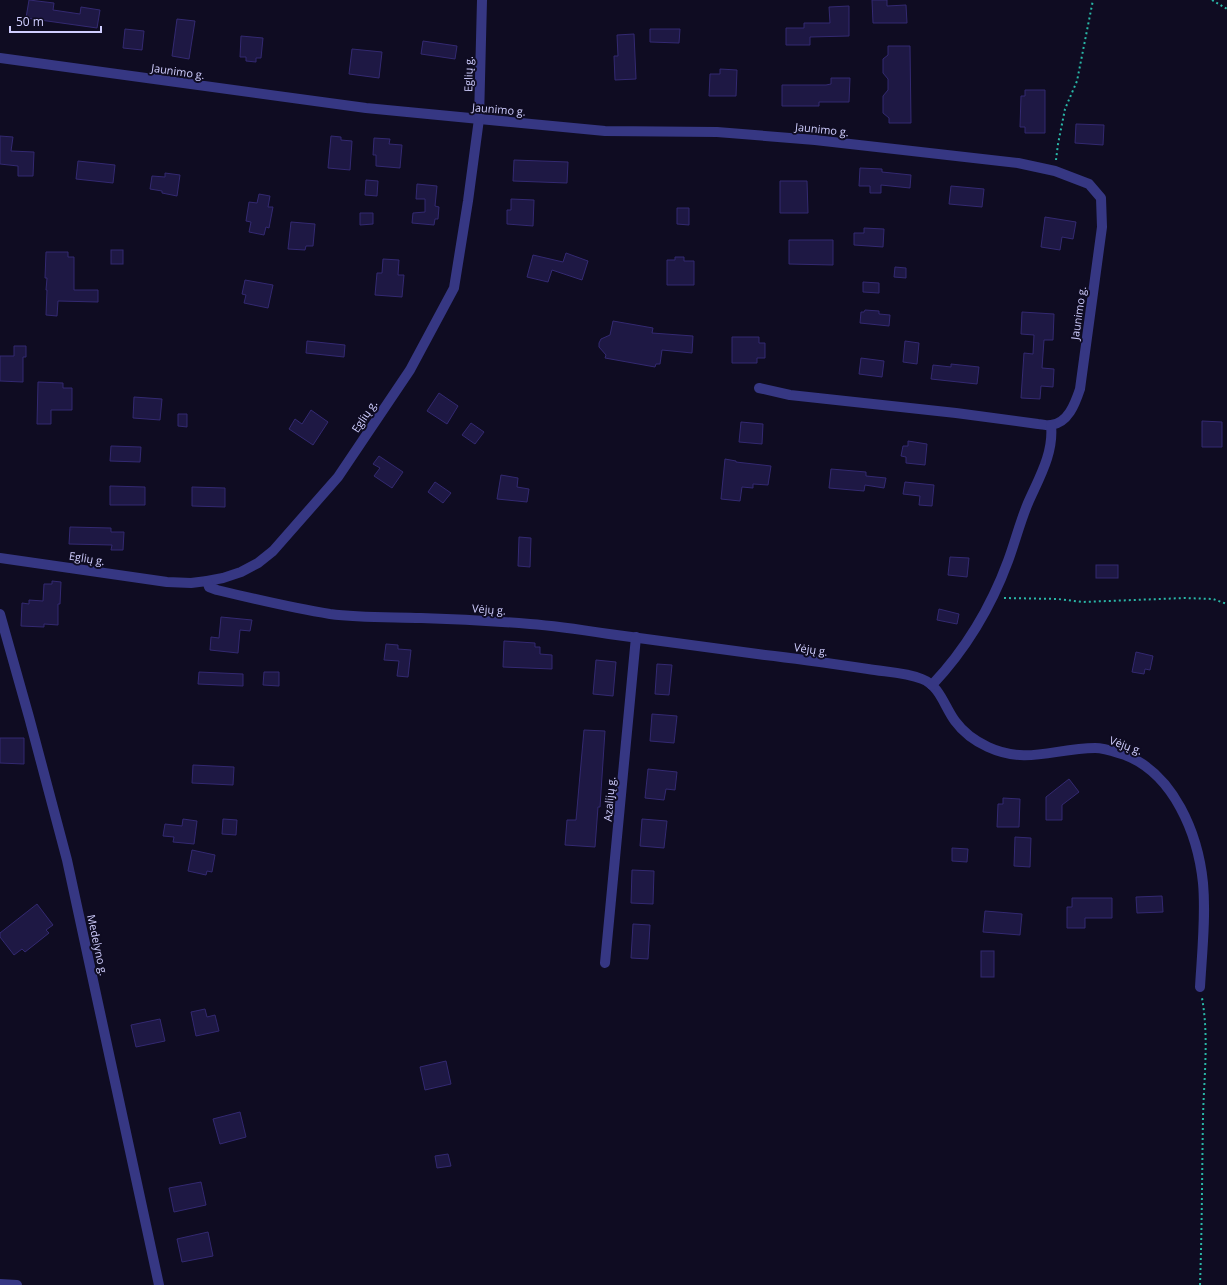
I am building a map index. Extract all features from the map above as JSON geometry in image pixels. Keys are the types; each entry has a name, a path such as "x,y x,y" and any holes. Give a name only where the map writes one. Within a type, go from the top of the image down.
{"street":[{"name":"Eglių g.","path":"0,558 167,582 191,583 222,578 241,572 258,564 273,551 338,476 410,370 454,288 479,119 482,0"},
{"name":"Jaunimo g.","path":"0,58 366,108 605,131 717,132 815,140 1018,163 1055,171 1089,184 1101,198 1102,227 1080,389 1073,409 1063,420 1051,425"},
{"path":"760,388 790,395 1051,425 1052,440 1043,471 1028,504 1008,562 993,597 976,629 949,666 932,685"},
{"name":"Vėjų g.","path":"207,581 209,587 223,591 330,614 482,620 533,624 902,674 922,679 932,685 940,694 953,718 967,734 987,746 1008,754 1026,756 1078,749 1099,748 1115,751 1146,766 1162,780 1174,796 1184,815 1193,838 1199,858 1204,904 1200,986"},
{"name":"Medelyno g.","path":"0,614 67,860 159,1285"},
{"name":"Azalijų g.","path":"605,963 636,637"},
{"path":"0,1284 17,1285"}],"path":[{"path":"1055,171 1064,109 1077,81 1093,0"},
{"path":"1212,0 1227,9"},
{"path":"993,597 1058,599 1082,602 1185,598 1213,599 1227,604"},
{"path":"1200,986 1206,1025 1200,1285"}],"building":[{"path":"29,0 54,3 53,10 80,14 81,7 100,10 97,28 26,18"},
{"path":"872,0 887,0 887,6 906,5 907,23 873,23"},
{"path":"849,6 849,36 810,37 810,45 786,45 786,28 804,28 804,23 830,23 829,7"},
{"path":"177,19 195,21 189,59 172,56"},
{"path":"125,29 144,31 142,50 123,48"},
{"path":"650,29 680,29 679,43 650,42"},
{"path":"634,34 636,79 615,80 614,56 618,56 617,35"},
{"path":"241,36 263,38 261,58 256,58 256,62 246,61 246,57 240,57"},
{"path":"423,41 457,46 455,59 421,54"},
{"path":"888,46 910,46 911,123 889,123 889,118 883,113 883,96 888,90 888,79 883,73 883,59 888,55"},
{"path":"352,49 382,52 379,78 349,74"},
{"path":"720,69 737,70 736,96 709,96 710,74 720,74"},
{"path":"831,78 850,78 849,102 819,102 819,106 782,106 782,85 826,85 831,84"},
{"path":"1025,90 1045,90 1045,133 1025,133 1025,127 1020,127 1021,96 1025,96"},
{"path":"1076,124 1104,125 1103,145 1075,143"},
{"path":"0,136 13,137 11,151 34,152 33,176 18,176 18,166 0,164"},
{"path":"331,136 341,137 341,140 352,141 350,170 328,168"},
{"path":"374,138 390,139 389,144 402,145 400,168 376,166 376,155 373,155"},
{"path":"514,160 568,162 567,183 513,181"},
{"path":"78,161 115,165 113,183 76,179"},
{"path":"860,168 882,169 882,172 911,175 910,188 881,185 881,193 870,193 870,186 859,186"},
{"path":"165,173 180,175 177,196 150,189 152,176 165,177"},
{"path":"366,180 378,181 377,196 365,195"},
{"path":"780,181 807,181 808,213 780,213"},
{"path":"417,184 437,186 435,206 439,207 438,219 435,219 434,225 412,223 413,213 425,212 425,199 416,199"},
{"path":"951,186 984,189 982,207 949,204"},
{"path":"259,194 270,196 268,207 273,207 269,228 266,227 264,235 249,232 251,222 246,221 249,202 257,203"},
{"path":"511,199 534,200 533,226 507,224 507,210 511,210"},
{"path":"677,208 689,208 689,225 677,224"},
{"path":"360,213 373,213 373,224 360,225"},
{"path":"1045,217 1076,222 1073,239 1062,237 1060,250 1041,247"},
{"path":"291,222 315,224 313,246 306,246 305,250 288,249"},
{"path":"864,228 884,229 883,247 854,245 854,233 864,233"},
{"path":"789,240 833,240 833,265 789,264"},
{"path":"111,250 123,250 123,264 111,264"},
{"path":"46,252 68,252 68,257 74,257 74,290 98,290 98,302 58,301 57,316 46,315"},
{"path":"566,253 588,261 582,280 552,270 548,282 527,277 533,255 563,262"},
{"path":"675,257 684,257 684,261 694,261 694,285 667,285 667,260 675,260"},
{"path":"383,259 399,260 398,275 404,275 402,297 375,295 377,273 382,273"},
{"path":"895,267 906,268 906,278 894,277"},
{"path":"245,280 273,285 268,308 244,303 246,295 242,294"},
{"path":"863,282 879,283 879,293 863,292"},
{"path":"865,310 879,311 879,314 890,315 889,326 860,323 861,312 864,312"},
{"path":"1022,312 1054,314 1053,340 1044,340 1042,368 1054,369 1053,387 1041,386 1040,399 1021,398 1024,353 1033,354 1034,335 1021,334"},
{"path":"613,321 653,328 652,333 693,336 692,353 662,350 660,364 656,364 655,367 605,358 606,355 599,347 599,343 601,339 610,335"},
{"path":"732,337 759,337 759,343 765,343 765,358 757,358 757,363 732,363"},
{"path":"307,341 345,345 344,357 306,353"},
{"path":"905,341 919,343 917,364 903,362"},
{"path":"14,346 26,346 26,357 23,357 23,382 0,381 0,356 14,356"},
{"path":"861,358 884,361 882,377 859,374"},
{"path":"951,364 979,367 977,384 931,379 933,365 951,367"},
{"path":"38,382 63,383 63,388 72,388 72,410 51,410 51,424 37,424"},
{"path":"439,393 458,406 447,424 427,411"},
{"path":"134,397 162,399 160,420 133,418"},
{"path":"311,410 328,422 313,445 289,429 295,419 302,424"},
{"path":"178,414 187,414 187,427 178,426"},
{"path":"1202,421 1222,422 1222,447 1202,447"},
{"path":"741,422 763,424 762,444 739,442"},
{"path":"471,423 484,432 475,444 462,435"},
{"path":"908,441 927,444 925,465 906,463 906,457 901,456 903,446 908,446"},
{"path":"111,446 141,447 140,462 110,461"},
{"path":"379,456 403,472 392,488 374,476 380,468 373,464"},
{"path":"725,459 736,462 771,466 768,485 753,484 753,488 742,487 740,501 721,499"},
{"path":"831,469 866,472 866,476 886,478 884,488 865,485 864,491 829,488"},
{"path":"501,475 518,478 517,487 529,489 527,502 497,499"},
{"path":"435,482 451,493 443,503 428,492"},
{"path":"905,482 934,485 932,506 919,505 920,496 903,494"},
{"path":"110,486 145,487 145,505 110,505"},
{"path":"192,487 225,488 225,507 192,506"},
{"path":"70,527 111,528 111,532 124,532 123,550 111,550 112,545 69,544"},
{"path":"519,537 531,538 530,567 518,566"},
{"path":"950,557 969,558 967,577 948,575"},
{"path":"1096,565 1118,565 1118,578 1096,578"},
{"path":"52,581 61,582 60,604 58,604 58,625 44,624 44,627 21,626 22,603 29,604 29,600 43,601 44,584 52,584"},
{"path":"939,609 959,614 957,624 937,620"},
{"path":"221,617 252,620 250,631 240,630 238,653 210,650 211,637 219,638"},
{"path":"504,641 535,643 535,647 540,647 540,654 552,655 552,669 503,667"},
{"path":"386,644 398,645 398,649 411,650 408,677 397,676 399,661 384,660"},
{"path":"1136,652 1153,656 1150,670 1145,669 1144,674 1132,672"},
{"path":"596,660 616,662 613,696 593,694"},
{"path":"657,664 672,665 669,695 655,694"},
{"path":"199,672 243,674 243,686 198,684"},
{"path":"264,672 279,672 279,686 263,685"},
{"path":"652,714 677,716 674,743 650,741"},
{"path":"584,730 605,731 600,807 598,807 595,847 565,845 567,820 576,820"},
{"path":"0,738 24,738 24,764 0,763"},
{"path":"193,765 234,767 233,785 192,783"},
{"path":"648,769 677,772 675,790 666,789 664,800 645,798"},
{"path":"1069,779 1079,792 1062,805 1062,820 1046,820 1046,797"},
{"path":"1003,798 1020,799 1019,827 997,827 998,804 1003,804"},
{"path":"183,819 197,821 194,844 173,842 174,837 163,836 165,824 182,826"},
{"path":"223,819 237,820 236,835 222,834"},
{"path":"642,819 667,821 664,848 640,846"},
{"path":"1015,837 1031,838 1030,867 1014,866"},
{"path":"952,848 968,849 967,862 952,861"},
{"path":"192,850 215,855 212,872 207,871 206,875 188,871"},
{"path":"632,870 654,871 653,904 631,903"},
{"path":"1162,896 1163,912 1137,913 1136,897"},
{"path":"1072,898 1112,898 1112,918 1085,918 1085,928 1067,928 1067,907 1072,907"},
{"path":"37,904 53,925 46,930 49,933 25,952 22,949 14,955 0,937 0,933"},
{"path":"985,911 1022,914 1020,935 983,932"},
{"path":"633,924 650,925 648,959 631,958"},
{"path":"981,951 994,951 994,977 981,977"},
{"path":"205,1009 207,1017 215,1015 219,1031 196,1036 191,1012"},
{"path":"160,1019 165,1041 136,1047 131,1025"},
{"path":"446,1061 451,1084 425,1090 420,1067"},
{"path":"240,1112 246,1137 220,1144 213,1119"},
{"path":"448,1154 451,1166 437,1168 435,1156"},
{"path":"201,1182 206,1205 174,1212 169,1188"},
{"path":"208,1232 213,1256 182,1262 177,1239"}]}
